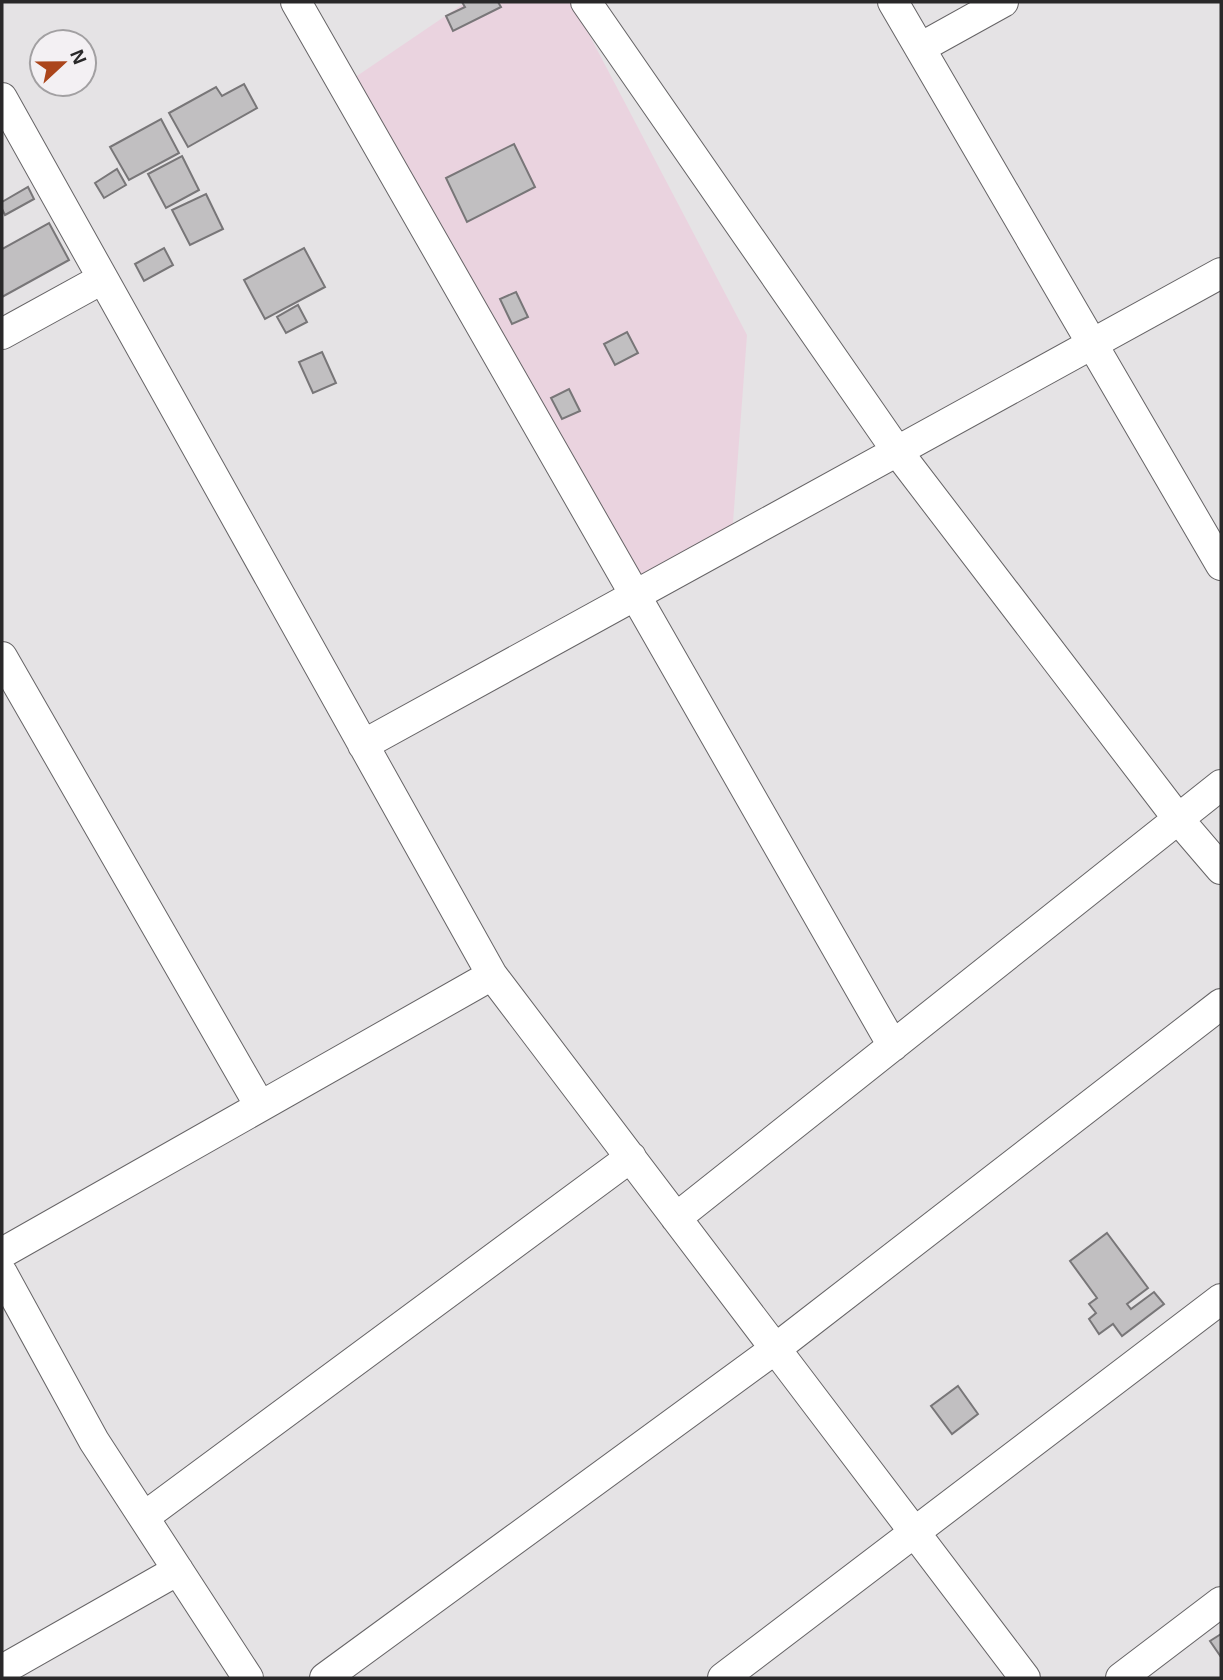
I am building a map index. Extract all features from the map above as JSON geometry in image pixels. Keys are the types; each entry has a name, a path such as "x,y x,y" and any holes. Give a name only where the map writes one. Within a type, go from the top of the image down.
{"street":[{"path":"296,2 892,1046"},
{"path":"586,2 897,451 1179,820 1221,869"},
{"path":"893,2 1221,565"},
{"path":"920,48 1003,2"},
{"path":"2,98 492,975 1025,1678"},
{"path":"363,745 1221,272"},
{"path":"2,334 102,278"},
{"path":"2,657 260,1107"},
{"path":"676,1218 1221,785"},
{"path":"2,1253 492,975"},
{"path":"326,1678 775,1349 1221,1004"},
{"path":"144,1517 631,1157"},
{"path":"2,1273 94,1441 248,1678"},
{"path":"723,1678 1221,1298"},
{"path":"2,1670 178,1570"},
{"path":"1121,1678 1221,1602"}],"shaded area":[{"path":"466,2 572,2 747,335 731,549 643,591 351,80"}],"building":[{"path":"462,2 498,2 501,7 453,31 446,16 465,7"},
{"path":"244,84 257,108 188,147 169,113 216,87 222,96"},
{"path":"161,119 179,153 129,180 110,147"},
{"path":"514,144 535,187 467,222 446,178"},
{"path":"182,156 199,190 166,208 148,174"},
{"path":"117,169 126,185 104,198 95,183"},
{"path":"28,187 34,199 5,215 2,202"},
{"path":"206,194 223,229 190,245 172,210"},
{"path":"49,223 69,260 2,297 2,249"},
{"path":"164,248 173,265 144,281 135,264"},
{"path":"304,248 325,287 265,319 244,280"},
{"path":"516,292 528,317 512,324 500,299"},
{"path":"298,305 307,322 286,333 277,317"},
{"path":"627,332 638,353 615,365 604,344"},
{"path":"322,352 336,383 313,393 299,362"},
{"path":"569,389 580,411 562,419 551,398"},
{"path":"1107,1233 1148,1288 1127,1304 1131,1309 1154,1292 1164,1304 1122,1336 1113,1324 1099,1334 1089,1319 1096,1313 1089,1304 1097,1298 1070,1261"},
{"path":"958,1386 978,1414 952,1434 931,1406"},
{"path":"1221,1634 1221,1657 1210,1641"}]}
